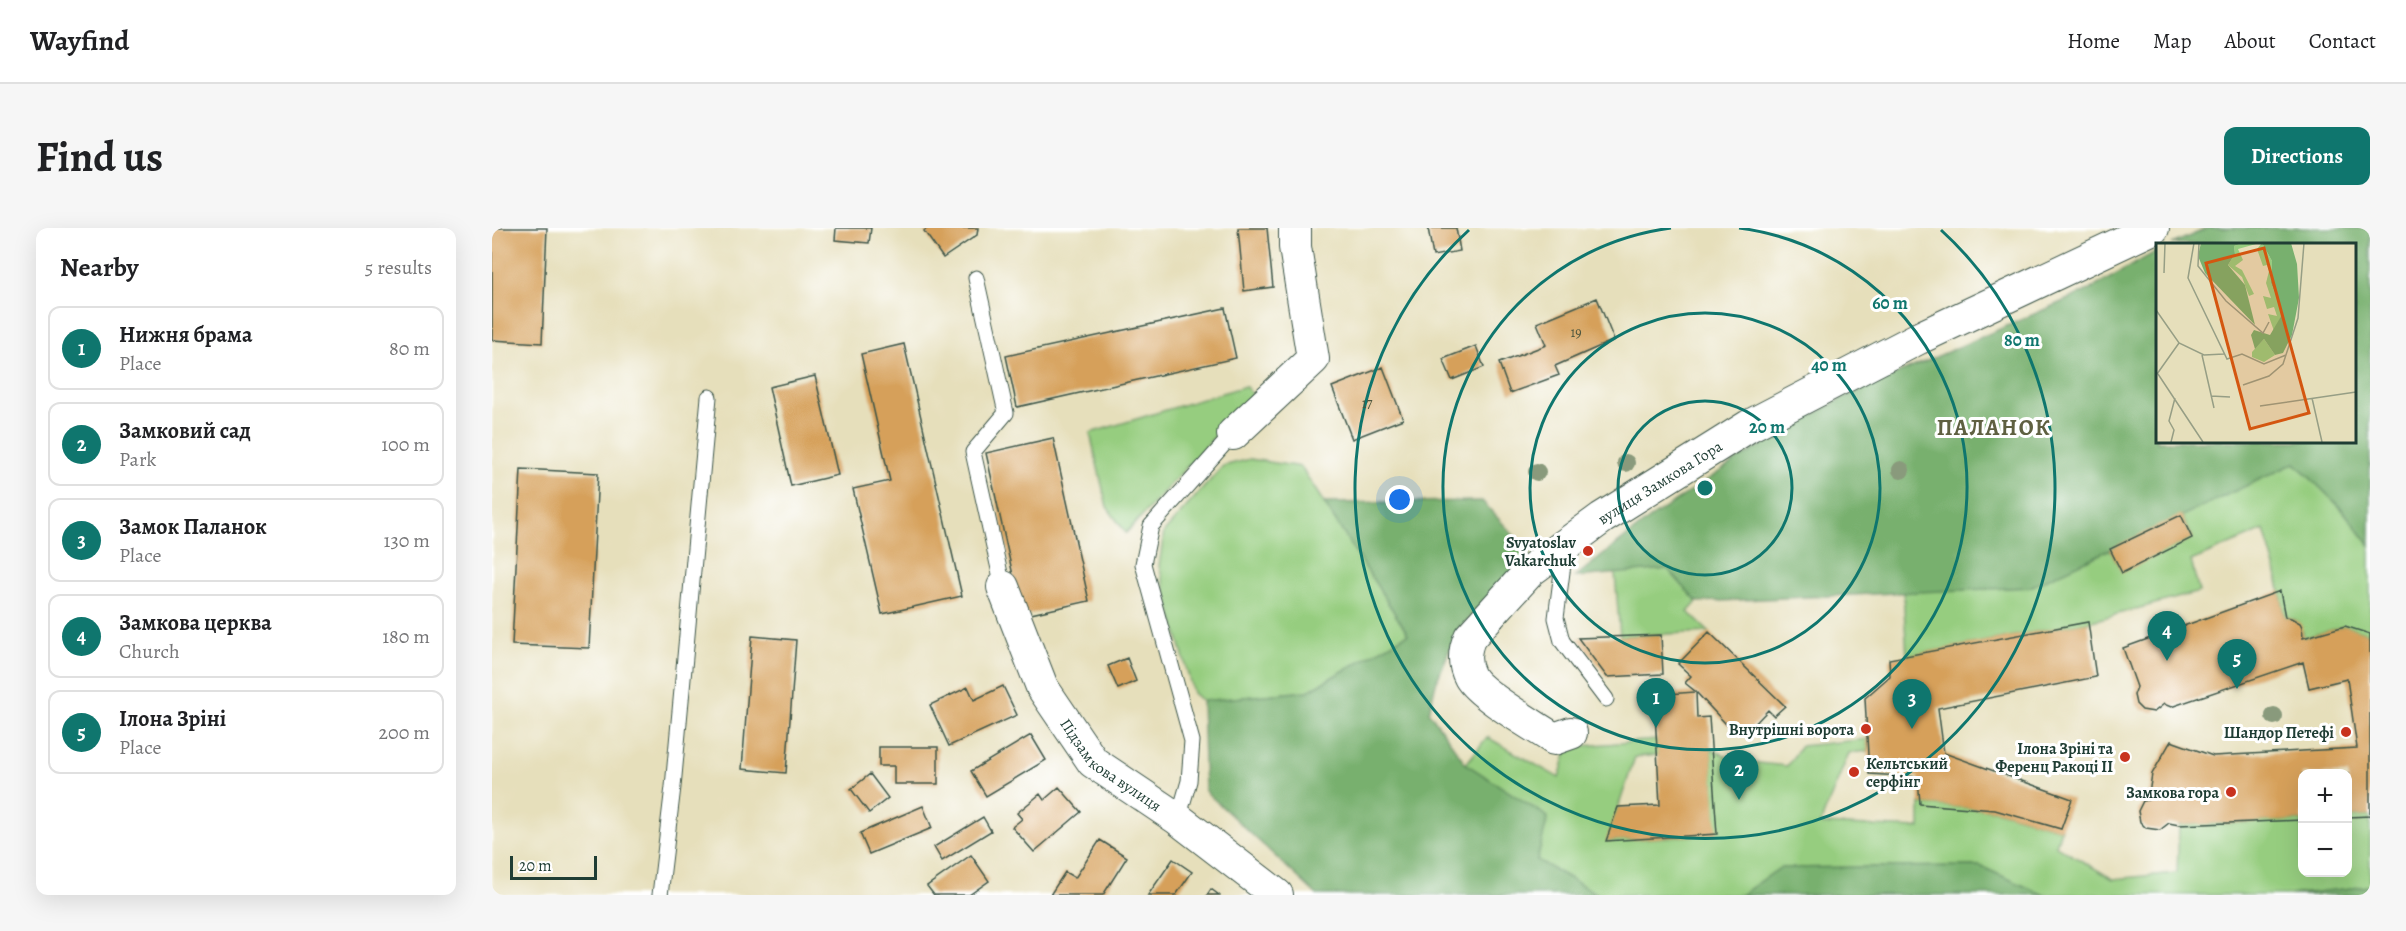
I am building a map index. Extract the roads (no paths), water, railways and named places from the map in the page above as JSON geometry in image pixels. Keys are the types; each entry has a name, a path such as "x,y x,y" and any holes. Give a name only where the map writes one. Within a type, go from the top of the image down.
{"street":[{"path":"1233,434 1313,359 1295,247 1295,228"},
{"name":"вулиця Замкова Гора","path":"1571,733 1554,738 1482,690 1471,678 1466,665 1465,650 1470,637 1531,570 1602,518 1749,426 1919,338 2153,228"},
{"name":"Підзамкова вулиця","path":"1003,587 1042,687 1093,762 1178,819 1276,895"}],"lane":[{"path":"976,278 1006,413 973,452 1003,587"},
{"path":"660,895 673,787 709,397"},
{"path":"1178,819 1189,781 1192,741 1143,564 1151,526 1233,434"},
{"path":"1565,546 1556,618 1562,641 1606,699"}],"place":[{"name":"Svyatoslav Vakarchuk","path":"1588,551"},
{"name":"Замкова церква","path":"2167,661"},
{"name":"Ілона Зріні","path":"2237,689"},
{"name":"Нижня брама","path":"1656,728"},
{"name":"Внутрішні ворота","path":"1866,729"},
{"name":"Замок Паланок","path":"1912,729"},
{"name":"Шандор Петефі","path":"2346,732"},
{"name":"Ілона Зріні та Ференц Ракоці II","path":"2125,757"},
{"name":"Кельтський серфінг","path":"1854,772"},
{"name":"Замкова гора","path":"2231,792"},
{"name":"Замковий сад","path":"1739,800"}],"district":[{"name":"ПАЛАНОК","path":"1994,427"}]}
